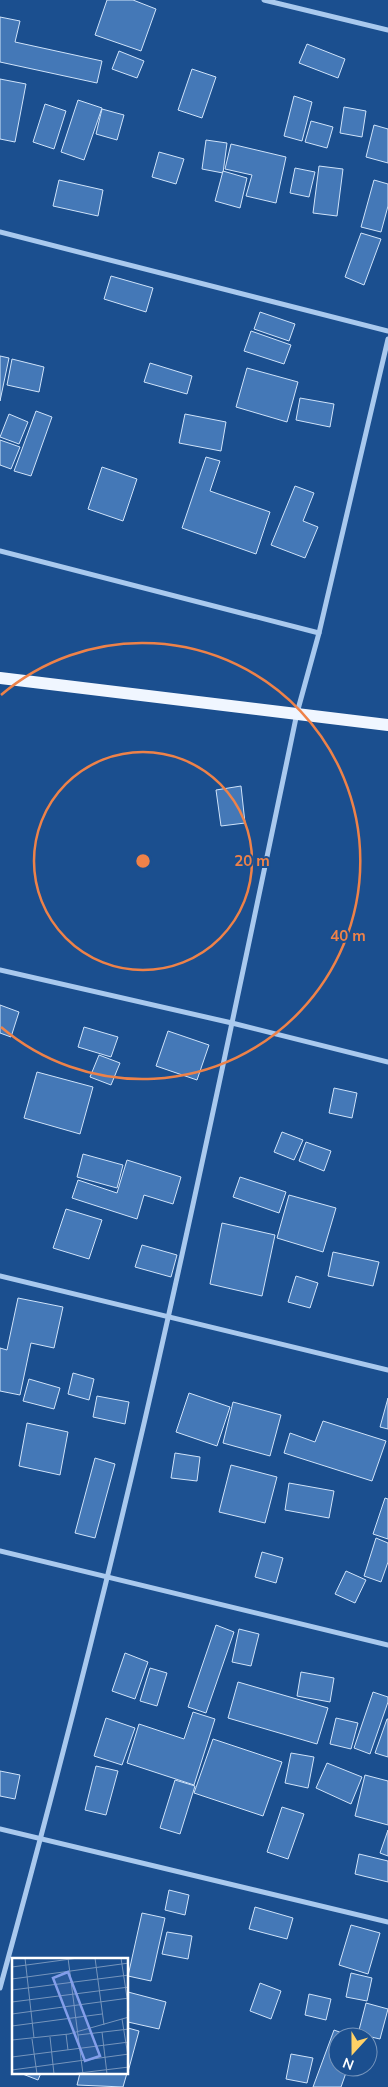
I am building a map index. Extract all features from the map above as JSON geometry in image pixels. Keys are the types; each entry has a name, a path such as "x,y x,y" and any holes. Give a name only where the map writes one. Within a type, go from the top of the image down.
{"main road":[{"path":"0,678 388,725"}],"street":[{"path":"264,0 388,30"},
{"path":"0,232 388,331"},
{"path":"0,1988 41,1838 108,1576 168,1318 298,713 319,633 388,339"},
{"path":"0,551 319,633"},
{"path":"0,970 232,1023 388,1062"},
{"path":"0,1276 388,1370"},
{"path":"0,1551 388,1645"},
{"path":"0,1829 388,1922"}],"building":[{"path":"107,0 133,0 156,9 141,51 95,35"},
{"path":"0,17 20,21 15,42 102,61 97,83 0,62"},
{"path":"307,44 345,59 338,78 299,63"},
{"path":"119,51 144,61 137,78 112,69"},
{"path":"192,69 216,77 202,118 178,110"},
{"path":"0,79 26,84 15,142 0,139"},
{"path":"294,96 312,102 302,141 284,136"},
{"path":"78,100 102,108 84,160 61,152"},
{"path":"45,104 66,111 54,149 33,142"},
{"path":"344,107 366,111 362,137 340,133"},
{"path":"102,109 124,115 117,140 96,134"},
{"path":"311,121 333,127 327,148 305,142"},
{"path":"374,125 388,129 388,163 366,157"},
{"path":"206,140 227,143 223,173 202,169"},
{"path":"231,144 286,157 276,203 246,196 252,175 225,169"},
{"path":"159,152 184,159 176,184 152,177"},
{"path":"319,166 343,169 337,216 313,213"},
{"path":"295,168 315,172 309,197 290,193"},
{"path":"223,171 247,178 240,208 215,201"},
{"path":"59,180 103,190 98,216 53,206"},
{"path":"374,180 388,184 388,206 381,232 361,227"},
{"path":"361,233 381,239 364,285 345,277"},
{"path":"111,276 153,288 146,312 104,299"},
{"path":"260,312 295,324 289,341 254,329"},
{"path":"251,331 291,345 284,364 244,351"},
{"path":"0,356 9,358 0,401"},
{"path":"12,359 44,367 39,392 7,385"},
{"path":"150,363 192,376 187,394 144,382"},
{"path":"247,368 298,382 287,422 236,407"},
{"path":"300,398 334,404 330,427 296,420"},
{"path":"36,411 52,417 31,476 14,471"},
{"path":"9,414 28,422 19,444 0,437"},
{"path":"185,414 226,422 221,451 179,443"},
{"path":"0,440 20,447 11,469 0,465"},
{"path":"206,457 220,461 210,491 270,512 256,554 182,528"},
{"path":"102,467 137,479 123,521 88,509"},
{"path":"295,486 314,493 303,521 318,527 305,558 271,545"},
{"path":"241,786 245,823 221,826 216,790"},
{"path":"0,1005 19,1012 11,1037 0,1033"},
{"path":"84,1027 118,1037 111,1057 78,1047"},
{"path":"168,1031 209,1045 197,1080 156,1066"},
{"path":"99,1055 120,1063 111,1085 90,1077"},
{"path":"37,1072 93,1087 80,1134 24,1118"},
{"path":"334,1088 357,1093 352,1118 329,1113"},
{"path":"282,1132 303,1140 294,1160 274,1152"},
{"path":"306,1142 331,1151 324,1171 299,1161"},
{"path":"83,1154 123,1165 117,1188 77,1177"},
{"path":"127,1160 181,1177 173,1204 144,1195 137,1219 72,1198 78,1180 117,1193"},
{"path":"240,1177 286,1192 279,1213 233,1197"},
{"path":"289,1195 336,1208 323,1252 277,1238"},
{"path":"66,1209 102,1220 89,1259 53,1248"},
{"path":"222,1223 275,1235 262,1296 210,1284"},
{"path":"142,1245 177,1255 171,1277 135,1267"},
{"path":"333,1252 379,1262 373,1286 328,1276"},
{"path":"296,1276 318,1283 310,1308 288,1302"},
{"path":"18,1298 63,1307 54,1348 31,1343 20,1395 0,1391 0,1348 7,1350"},
{"path":"73,1373 94,1379 89,1400 68,1394"},
{"path":"29,1379 60,1388 54,1409 23,1401"},
{"path":"189,1393 230,1407 217,1446 176,1432"},
{"path":"97,1396 129,1402 125,1424 93,1417"},
{"path":"388,1398 388,1429 380,1427"},
{"path":"233,1402 281,1415 270,1456 223,1443"},
{"path":"323,1421 386,1441 372,1481 284,1453 290,1433 315,1442"},
{"path":"27,1423 68,1432 60,1475 19,1466"},
{"path":"175,1453 200,1457 197,1481 171,1478"},
{"path":"95,1458 115,1464 95,1538 75,1533"},
{"path":"231,1465 277,1477 265,1523 219,1512"},
{"path":"289,1483 334,1491 329,1518 285,1510"},
{"path":"385,1498 388,1499 388,1539 373,1534"},
{"path":"376,1538 388,1543 388,1562 381,1582 364,1576"},
{"path":"262,1552 283,1558 276,1583 255,1577"},
{"path":"346,1571 366,1580 355,1603 335,1594"},
{"path":"216,1625 234,1632 206,1713 188,1707"},
{"path":"239,1629 259,1634 251,1666 232,1662"},
{"path":"125,1653 148,1662 135,1699 112,1691"},
{"path":"150,1668 167,1673 157,1706 140,1701"},
{"path":"301,1672 334,1678 330,1702 297,1696"},
{"path":"238,1682 328,1708 317,1744 228,1718"},
{"path":"373,1692 388,1697 388,1702 370,1754 354,1748"},
{"path":"193,1712 215,1719 194,1785 127,1763 139,1724 184,1739"},
{"path":"106,1718 135,1728 122,1765 94,1756"},
{"path":"336,1718 358,1723 351,1749 330,1744"},
{"path":"388,1719 388,1757 375,1753"},
{"path":"213,1739 282,1762 263,1816 194,1793"},
{"path":"291,1753 314,1757 308,1788 285,1783"},
{"path":"327,1763 362,1777 351,1804 316,1788"},
{"path":"96,1766 118,1771 106,1815 85,1810"},
{"path":"0,1771 20,1775 15,1799 0,1796"},
{"path":"365,1775 388,1781 388,1825 355,1816"},
{"path":"175,1780 195,1786 180,1834 160,1828"},
{"path":"282,1807 304,1814 288,1859 267,1852"},
{"path":"388,1830 388,1856 380,1853"},
{"path":"359,1854 388,1861 388,1882 355,1874"},
{"path":"169,1890 189,1895 185,1915 165,1910"},
{"path":"255,1907 293,1918 287,1939 249,1929"},
{"path":"142,1913 165,1918 151,1981 129,1976"},
{"path":"351,1925 380,1933 368,1974 339,1965"},
{"path":"167,1932 192,1936 188,1959 162,1954"},
{"path":"351,1973 372,1978 367,2001 346,1997"},
{"path":"260,1983 281,1991 271,2019 250,2011"},
{"path":"129,1992 166,2002 159,2029 129,2022"},
{"path":"309,1994 331,1999 326,2020 305,2015"},
{"path":"366,2003 388,2009 380,2039 378,2039 378,2027 360,2027"},
{"path":"129,2028 139,2031 129,2068"},
{"path":"328,2046 328,2077 344,2077 341,2087 313,2087"},
{"path":"291,2054 313,2058 307,2083 286,2079"},
{"path":"23,2074 41,2074 38,2080"},
{"path":"80,2074 127,2074 123,2087 77,2085"}]}
